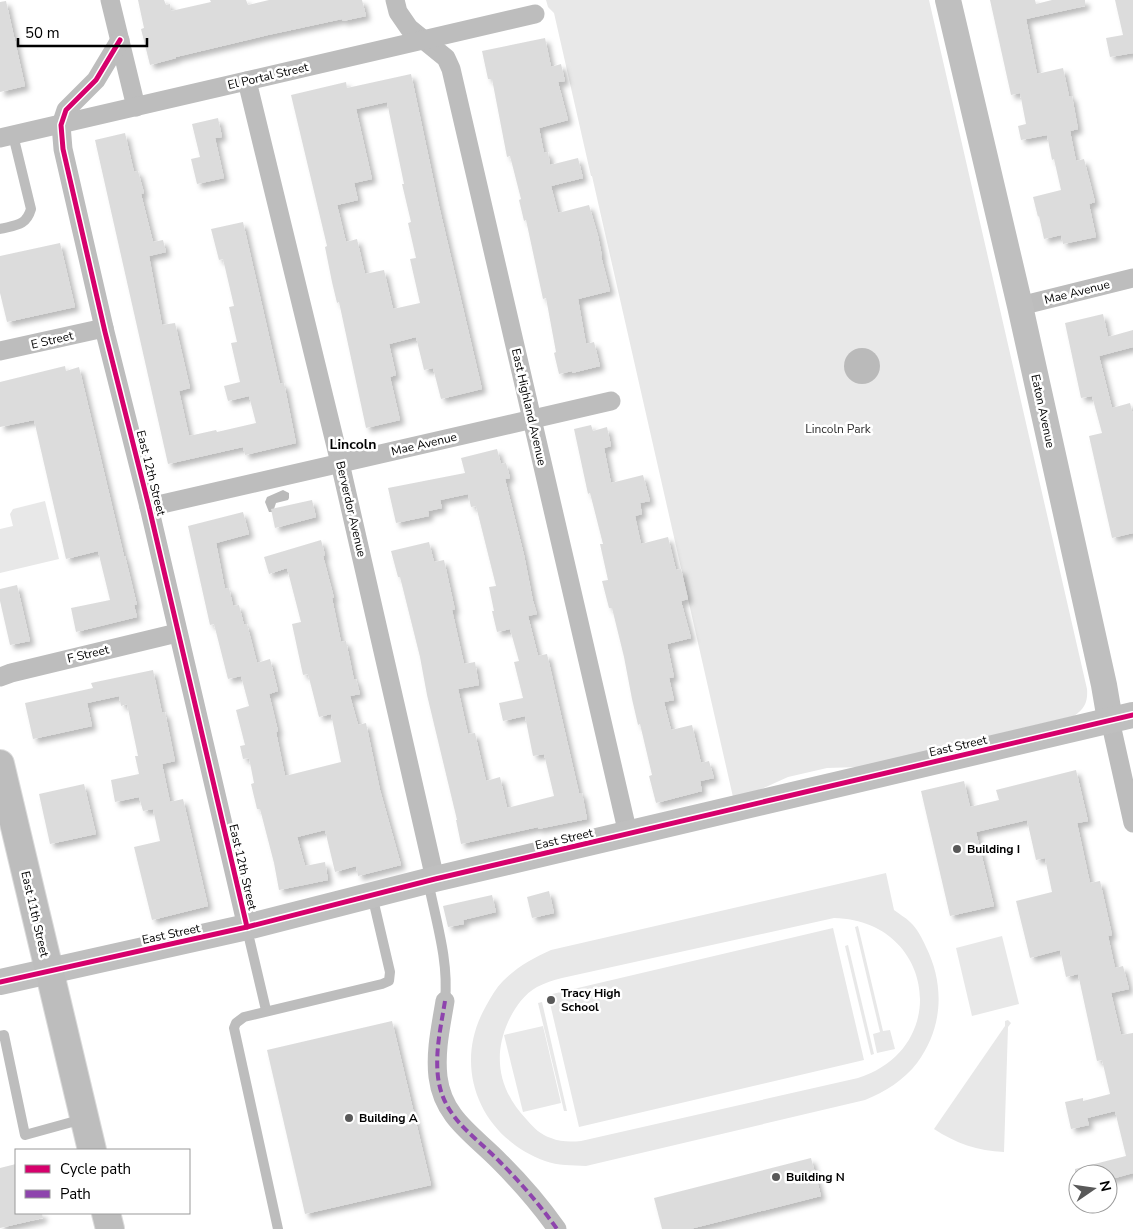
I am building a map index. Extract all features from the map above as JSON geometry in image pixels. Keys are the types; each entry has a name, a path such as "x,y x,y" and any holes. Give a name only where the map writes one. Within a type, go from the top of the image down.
{"main road":[{"name":"East 11th Street","path":"0,764 92,1149"},
{"path":"106,1214 110,1229"}],"street":[{"path":"110,0 136,107"},
{"name":"East Highland Avenue","path":"395,0 398,12 409,28 446,58 451,69 628,834"},
{"name":"Eaton Avenue","path":"948,0 1020,306 1104,685 1122,718 1133,823"},
{"name":"El Portal Street","path":"7,136 535,14"},
{"path":"61,125 66,110 96,80 120,40"},
{"name":"Berverdor Avenue","path":"247,81 340,464 432,880"},
{"name":"East 12th Street","path":"61,125 63,149 104,328 149,507 247,927"},
{"name":"Mae Avenue","path":"1020,306 1133,278"},
{"name":"E Street","path":"0,351 104,328"},
{"name":"Mae Avenue","path":"149,507 611,401"},
{"name":"F Street","path":"0,677 177,633"},
{"name":"East Street","path":"0,982 247,927 432,880 1122,718"},
{"path":"445,1001 437,1061 438,1079 442,1094 461,1127 519,1181 538,1202 558,1229"}],"lane":[{"path":"0,229 20,224 28,219 31,208 7,136"},
{"path":"432,880 445,965 447,986 445,1001"},
{"path":"278,1229 234,1033 236,1023 244,1017 266,1010 386,983 390,976 372,895"},
{"path":"247,927 266,1010"},
{"path":"0,1036 4,1035 25,1135 84,1119"}],"green space":[{"name":"Lincoln Park","path":"546,0 929,0 1087,689 1087,697 1081,711 1074,716 859,767 827,768 788,777 759,790 733,797 554,13 548,7"},
{"path":"45,501 59,559 0,573 0,529 13,526 10,514 13,509"},
{"path":"886,873 894,910 915,927 932,961 938,991 936,1021 926,1050 912,1069 894,1085 865,1100 586,1166 555,1164 522,1150 503,1135 489,1117 478,1097 472,1076 471,1053 476,1029 486,1006 498,987 520,967 551,950","holes":["834,918 868,924 893,940 911,962 919,988 919,1015 908,1041 888,1063 858,1078 573,1142 554,1139 538,1131 510,1098 501,1074 500,1049 503,1035 516,1007 532,990 543,984 562,978"]},
{"path":"858,926 883,1031 890,1030 895,1049 877,1053 873,1034 880,1032 855,927"},
{"path":"833,928 864,1060 579,1127 548,995"},
{"path":"1002,936 1019,1004 972,1016 956,948"},
{"path":"848,945 874,1054 871,1055 845,946"},
{"path":"542,1002 567,1111 564,1111 538,1003"},
{"path":"1008,1020 1011,1023 1008,1027 1004,1152 985,1150 967,1145 934,1129 1005,1026 1005,1021"},
{"path":"543,1026 561,1103 523,1112 504,1035"}],"shaded area":[{"path":"862,348 874,354 880,366 874,378 862,384 850,378 844,366 850,354"},
{"path":"283,490 289,493 288,500 276,503 273,512 269,512 265,502 267,497"}],"building":[{"path":"138,0 164,0 166,5 170,4 171,11 211,2 210,0 246,0 248,5 269,0 362,0 366,16 343,21 342,19 268,35 150,65 141,29 144,28"},
{"path":"990,0 1035,0 1036,4 1052,0 1085,0 1085,6 1026,19 1037,74 1063,68 1069,96 1072,96 1078,129 1070,131 1076,161 1084,159 1095,202 1089,204 1096,237 1063,244 1061,235 1044,239 1033,197 1061,190 1054,159 1052,160 1047,135 1021,140 1018,126 1026,124 1020,93 1011,95"},
{"path":"1115,0 1133,0 1133,53 1110,57 1106,38 1123,35"},
{"path":"6,1 25,86 0,92 0,2"},
{"path":"545,38 551,67 561,64 565,81 558,82 568,120 539,128 544,153 548,152 550,165 578,158 583,178 551,186 558,213 589,205 610,291 578,299 586,344 594,342 600,366 572,373 572,371 559,374 546,298 543,299 526,220 524,221 519,200 521,199 510,156 507,157 492,79 488,79 482,51"},
{"path":"411,74 439,206 482,389 441,399 433,368 424,370 416,337 389,344 396,375 390,377 400,420 366,428 339,302 337,303 332,282 325,247 327,246 291,95 346,82 347,88","holes":["387,102 404,184 402,184 411,222 408,223 416,258 410,259 420,303 393,309 384,270 365,274 357,239 346,242 337,205 358,200 354,183 372,179 356,109"]},
{"path":"218,118 222,137 215,138 224,178 197,184 191,159 200,157 192,124"},
{"path":"125,133 134,172 138,171 144,193 141,194 153,242 163,240 166,252 149,256 162,325 175,323 190,388 179,391 189,436 256,423 249,396 228,401 224,386 240,382 231,343 237,342 229,307 234,306 223,259 219,260 211,229 243,222 280,384 284,383 296,443 245,455 243,447 168,464 95,140"},
{"path":"60,243 75,307 7,322 0,293 0,256"},
{"path":"1103,314 1108,337 1133,330 1133,347 1099,356 1112,408 1130,403 1133,415 1133,533 1112,538 1089,436 1102,433 1092,396 1081,398 1065,323"},
{"path":"65,366 66,371 79,367 137,605 134,605 137,617 76,632 71,608 110,600 98,551 66,559 34,420 0,427 0,382"},
{"path":"591,425 593,431 607,427 611,446 604,448 611,483 643,475 650,501 640,503 642,514 635,516 641,544 668,537 676,570 681,569 688,599 681,601 691,638 667,644 674,677 669,678 674,700 664,702 671,730 692,725 701,763 709,761 714,778 700,781 702,791 656,803 649,776 652,775 640,724 638,725 624,657 612,608 609,608 602,581 608,580 600,544 603,544 590,493 588,494 574,429"},
{"path":"497,449 501,464 506,463 510,478 505,479 537,614 528,616 538,656 547,654 579,793 582,793 587,819 538,829 538,827 461,844 420,657 400,577 398,577 391,551 429,542 434,562 444,560 455,610 452,610 464,664 475,662 479,685 458,689 468,734 475,733 486,781 500,777 507,808 554,796 544,754 533,756 525,716 503,721 499,703 523,698 514,662 519,661 510,629 497,632 489,587 496,586 476,506 471,507 468,494 440,500 442,508 428,511 429,516 396,523 388,488 465,473 461,458"},
{"path":"312,500 316,517 275,528 271,509"},
{"path":"243,512 249,534 216,543 225,589 229,588 233,606 239,605 244,625 247,624 257,663 270,659 278,691 269,694 278,731 276,732 285,776 341,762 331,714 319,717 308,674 303,675 292,624 301,622 287,568 269,574 264,557 321,540 325,555 323,556 334,598 332,598 341,642 346,641 354,680 356,679 360,694 350,696 358,725 366,723 380,790 401,865 358,876 356,866 335,872 325,830 297,837 305,866 325,862 328,880 279,890 260,809 257,809 251,784 254,783 249,758 243,759 240,746 245,745 236,710 249,706 241,676 228,679 214,624 210,625 188,526"},
{"path":"17,585 30,641 10,645 0,601 0,589"},
{"path":"153,670 162,713 165,712 175,761 162,764 170,802 183,799 208,906 152,920 134,847 160,841 153,809 143,811 139,797 115,802 111,780 139,774 135,756 138,756 127,704 121,706 119,696 87,703 92,726 33,739 25,703 93,688 91,683"},
{"path":"1076,770 1088,821 1077,823 1090,883 1100,881 1112,935 1108,936 1115,968 1123,966 1129,989 1111,993 1121,1035 1133,1033 1133,1173 1118,1177 1118,1164 1095,1164 1126,1156 1115,1111 1087,1118 1089,1125 1071,1129 1065,1102 1083,1098 1083,1101 1110,1094 1102,1060 1097,1061 1078,974 1066,977 1060,950 1030,958 1016,901 1052,892 1045,858 1036,860 1027,820 976,832 994,906 950,916 921,791 964,781 970,807 999,800 996,790"},
{"path":"84,784 96,834 50,844 39,794"},
{"path":"549,891 554,913 532,918 527,897"},
{"path":"492,895 496,912 463,920 464,924 448,927 443,906"},
{"name":"Building A","path":"392,1021 431,1185 305,1214 267,1050"},
{"name":"Building N","path":"811,1158 821,1196 690,1229 662,1229 654,1198"},
{"path":"15,1164 15,1214 42,1214 43,1218 0,1228 0,1168"}],"marked path":[{"path":"445,1001 437,1067 441,1091 446,1104 461,1125 523,1186 557,1229"}],"cycle path":[{"path":"120,40 96,80 66,110 61,125 63,149 247,927"},
{"path":"0,982 247,927 435,879 1133,715"}],"place":[{"name":"Building I","path":"957,849"},
{"name":"Tracy High School","path":"551,1000"},
{"name":"Building A","path":"349,1118"},
{"name":"Building N","path":"776,1177"}],"district":[{"name":"Lincoln","path":"353,444"}]}
